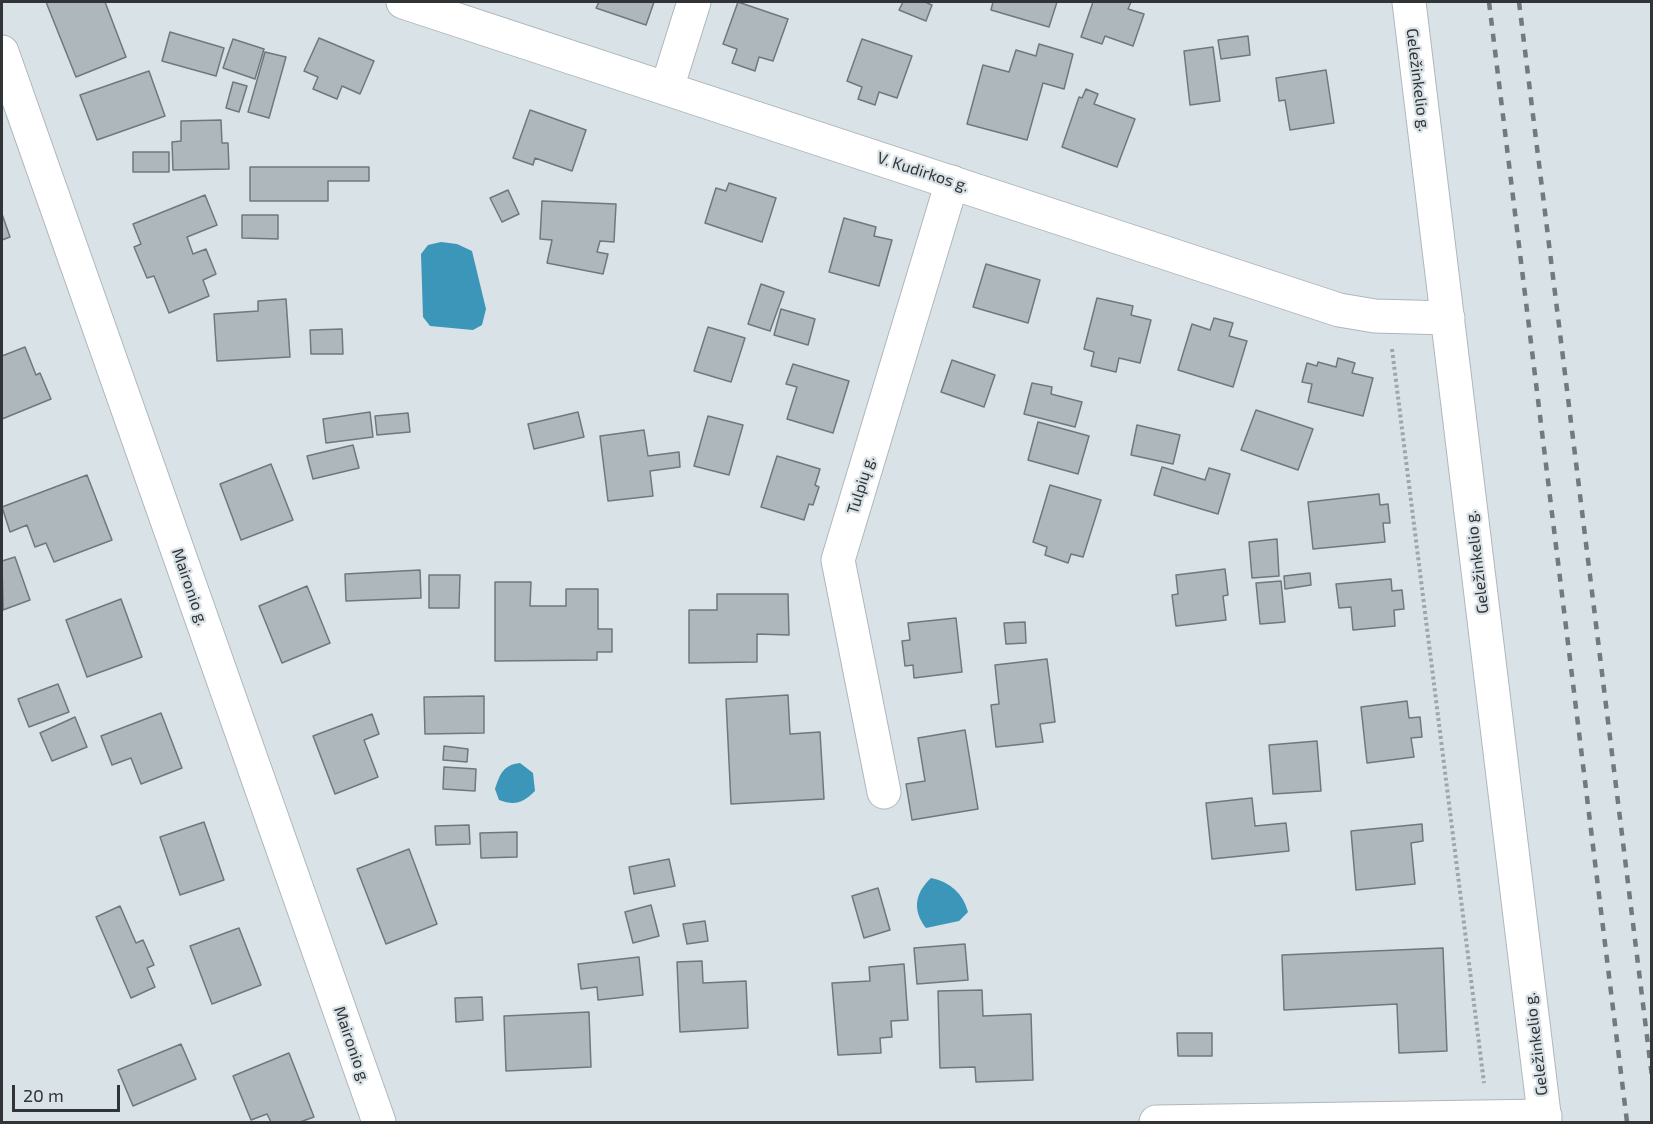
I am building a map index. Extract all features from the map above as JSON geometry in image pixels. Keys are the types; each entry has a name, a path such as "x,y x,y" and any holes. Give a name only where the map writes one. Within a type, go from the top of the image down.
{"street":[{"name":"V. Kudirkos g.","path":"403,2 1339,310 1386,316 1448,318"},
{"path":"667,88 694,2"},
{"name":"Geležinkelio g.","path":"1409,2 1545,1119"},
{"name":"Maironio g.","path":"2,52 379,1122"},
{"name":"Tulpių g.","path":"884,792 838,560 952,182"},
{"path":"1156,1122 1488,1117 1545,1119"}],"path":[{"path":"1386,316 1397,379 1488,1117"}],"water":[{"path":"441,242 457,244 472,251 486,309 482,325 473,330 430,326 423,317 421,254 428,245"},
{"path":"520,763 533,773 535,791 518,802 510,803 499,800 495,789 501,775 506,768"},
{"path":"931,878 955,889 963,899 968,912 959,921 926,928 919,915 917,902 921,890"}],"building":[{"path":"46,2 105,2 126,57 76,77"},
{"path":"599,2 654,2 646,25 596,8"},
{"path":"738,2 788,19 773,61 759,57 755,71 732,63 737,49 723,44"},
{"path":"903,2 925,2 932,5 926,21 899,10"},
{"path":"993,2 1057,2 1049,27 991,10"},
{"path":"1093,2 1131,2 1128,9 1144,14 1133,46 1105,36 1102,44 1081,37"},
{"path":"170,32 224,48 216,76 162,61"},
{"path":"1248,36 1250,55 1221,59 1218,40"},
{"path":"319,38 374,61 360,94 342,86 337,99 313,89 318,77 304,71"},
{"path":"233,39 264,49 255,79 223,68"},
{"path":"862,39 912,56 897,98 879,92 875,105 858,99 862,87 847,81"},
{"path":"1039,44 1073,54 1064,89 1043,83 1027,140 967,124 983,65 1009,72 1016,50 1036,56"},
{"path":"1213,47 1220,101 1190,105 1184,51"},
{"path":"265,52 286,57 269,118 248,112"},
{"path":"1326,70 1334,123 1290,130 1285,100 1279,101 1276,78"},
{"path":"149,71 165,116 97,140 80,95"},
{"path":"233,82 247,86 239,112 226,108"},
{"path":"1086,89 1098,94 1094,104 1135,119 1117,167 1062,147 1079,97 1082,98"},
{"path":"530,110 586,130 572,171 535,158 533,165 513,158"},
{"path":"221,120 222,143 228,143 229,169 173,170 172,142 181,141 181,121"},
{"path":"133,152 169,152 169,172 133,172"},
{"path":"250,167 369,167 369,181 328,181 328,201 250,201"},
{"path":"729,183 776,198 762,242 705,223 716,188 726,191"},
{"path":"508,190 519,214 502,222 490,198"},
{"path":"205,195 217,225 187,237 193,254 206,249 216,274 203,280 209,296 169,313 154,276 147,278 134,247 141,244 133,224"},
{"path":"542,201 616,204 614,242 600,241 597,252 608,254 603,274 547,263 552,240 540,239"},
{"path":"2,214 10,237 2,240"},
{"path":"242,215 278,215 278,239 242,238"},
{"path":"844,218 876,227 874,236 892,240 879,286 829,272"},
{"path":"986,264 1040,280 1028,323 973,307"},
{"path":"761,284 784,292 770,331 748,324"},
{"path":"1097,298 1133,306 1131,315 1151,320 1140,363 1119,358 1116,372 1091,366 1094,352 1084,349"},
{"path":"286,299 290,357 217,361 214,314 258,311 258,301"},
{"path":"781,309 815,319 808,345 774,335"},
{"path":"1214,318 1233,323 1229,336 1247,341 1233,387 1178,370 1192,324 1210,330"},
{"path":"708,327 745,338 731,382 694,371"},
{"path":"342,329 343,354 311,354 310,330"},
{"path":"25,347 36,375 40,373 51,399 2,419 2,356"},
{"path":"1338,358 1355,363 1352,373 1373,378 1363,416 1308,402 1312,384 1302,382 1307,363 1317,366 1318,362 1336,367"},
{"path":"952,360 995,375 984,407 941,392"},
{"path":"793,364 849,381 833,433 787,419 797,387 786,384"},
{"path":"1032,383 1052,387 1051,394 1082,402 1075,427 1024,414"},
{"path":"1256,410 1313,429 1298,470 1241,450"},
{"path":"370,412 373,437 326,443 323,419"},
{"path":"578,412 584,437 534,449 528,424"},
{"path":"408,413 410,432 377,435 375,416"},
{"path":"708,416 743,425 729,475 694,466"},
{"path":"1038,422 1089,436 1078,474 1028,460"},
{"path":"1137,425 1180,435 1173,464 1131,455"},
{"path":"644,430 648,456 679,452 680,467 650,471 653,496 608,501 600,436"},
{"path":"353,445 359,468 313,479 307,456"},
{"path":"777,456 820,469 815,485 819,487 813,505 809,504 804,520 761,507"},
{"path":"271,464 293,520 241,540 220,484"},
{"path":"1162,467 1205,480 1209,468 1230,474 1218,514 1154,495"},
{"path":"87,475 112,540 54,562 46,543 35,547 27,525 10,532 2,507"},
{"path":"1050,485 1101,500 1083,557 1071,554 1068,563 1045,555 1047,547 1033,542"},
{"path":"1379,494 1380,505 1388,504 1390,523 1383,523 1385,542 1313,549 1308,502"},
{"path":"1277,539 1279,576 1252,578 1249,542"},
{"path":"15,557 30,600 3,610 2,561"},
{"path":"1225,569 1228,595 1223,596 1226,620 1176,626 1172,595 1178,594 1176,575"},
{"path":"420,570 421,598 346,601 345,574"},
{"path":"1310,573 1311,585 1285,589 1284,576"},
{"path":"429,575 460,575 459,608 429,608"},
{"path":"1391,579 1392,591 1402,590 1404,609 1394,610 1395,626 1353,630 1351,607 1339,608 1336,584"},
{"path":"1281,581 1285,622 1260,624 1256,583"},
{"path":"495,582 531,582 530,606 566,606 566,589 598,589 598,629 612,629 612,652 597,652 597,660 495,661"},
{"path":"307,586 330,643 282,663 259,606"},
{"path":"717,594 788,594 789,635 757,634 757,662 689,663 689,610 717,610"},
{"path":"121,599 142,657 87,677 66,620"},
{"path":"956,618 962,672 914,678 913,665 905,666 902,641 910,640 908,623"},
{"path":"1025,622 1026,643 1006,644 1004,623"},
{"path":"1047,659 1055,722 1040,724 1043,742 996,747 991,705 999,704 995,665"},
{"path":"58,684 69,712 29,727 18,699"},
{"path":"788,695 790,734 820,732 824,799 731,804 726,699"},
{"path":"484,696 484,733 425,734 424,697"},
{"path":"1407,701 1409,718 1420,717 1422,737 1411,738 1414,757 1367,763 1361,707"},
{"path":"161,713 182,768 141,784 131,758 112,765 101,736"},
{"path":"372,714 379,734 364,740 378,777 335,794 313,736"},
{"path":"75,717 87,747 52,761 40,733"},
{"path":"965,730 978,809 912,820 906,784 925,781 918,738"},
{"path":"1317,741 1321,791 1273,794 1269,745"},
{"path":"444,746 468,749 467,762 443,760"},
{"path":"444,767 476,769 475,791 443,789"},
{"path":"1252,798 1255,826 1286,823 1289,851 1212,859 1206,803"},
{"path":"204,822 224,880 180,895 160,837"},
{"path":"1422,824 1423,841 1411,843 1415,884 1356,890 1351,831"},
{"path":"469,825 470,844 436,845 435,826"},
{"path":"517,832 517,857 481,858 480,833"},
{"path":"409,849 437,924 386,944 357,869"},
{"path":"669,859 675,886 634,894 629,867"},
{"path":"878,888 890,930 864,938 852,896"},
{"path":"651,905 659,936 633,943 625,912"},
{"path":"120,906 136,943 143,940 154,965 147,968 155,987 131,998 96,917"},
{"path":"705,921 708,941 687,944 683,924"},
{"path":"239,928 261,985 212,1004 190,946"},
{"path":"965,944 968,980 917,984 914,948"},
{"path":"1443,948 1447,1051 1399,1053 1397,1004 1284,1010 1282,955"},
{"path":"639,957 643,995 598,1000 597,987 581,989 578,964"},
{"path":"702,961 703,983 746,981 748,1028 680,1032 677,962"},
{"path":"904,964 908,1020 891,1021 892,1037 880,1038 881,1053 838,1055 832,983 870,981 869,967"},
{"path":"982,990 983,1016 1031,1014 1033,1080 976,1082 975,1067 940,1068 938,991"},
{"path":"482,997 483,1020 456,1022 455,998"},
{"path":"589,1012 591,1067 506,1071 504,1016"},
{"path":"1177,1033 1212,1033 1212,1056 1178,1056"},
{"path":"181,1044 196,1079 133,1106 118,1070"},
{"path":"289,1053 314,1117 300,1122 271,1122 267,1114 251,1120 233,1076"}],"railway":[{"path":"1489,2 1627,1122"},
{"path":"1519,2 1652,1077"}]}
